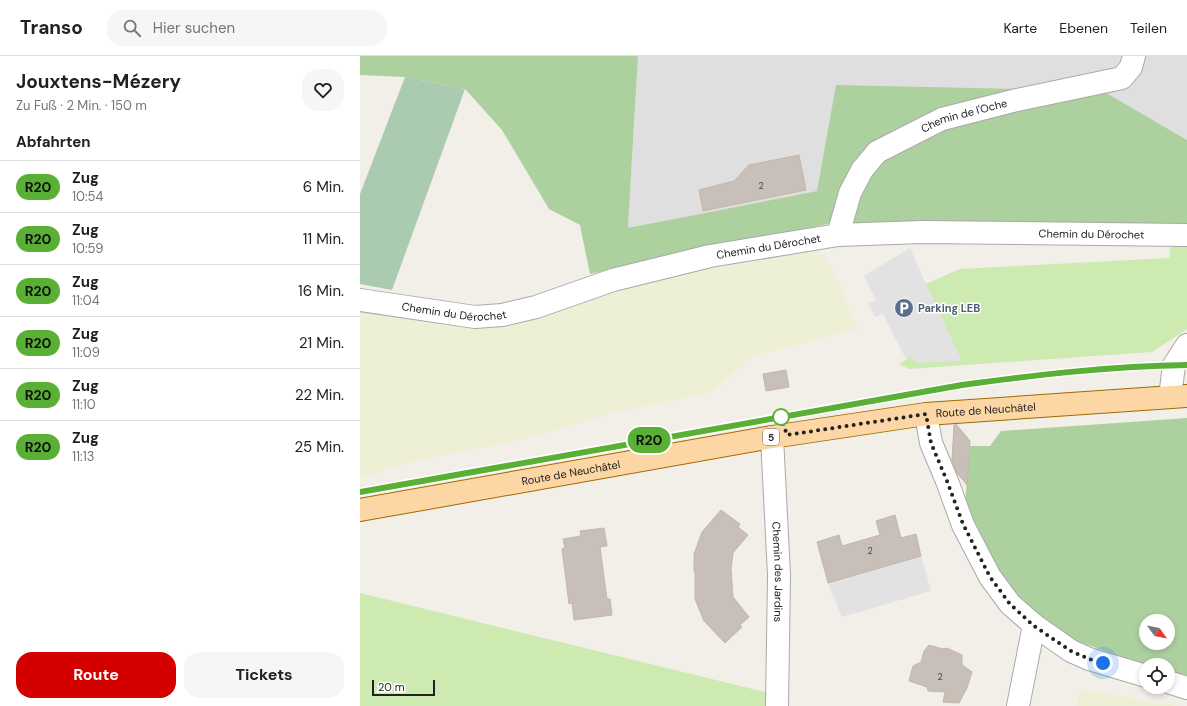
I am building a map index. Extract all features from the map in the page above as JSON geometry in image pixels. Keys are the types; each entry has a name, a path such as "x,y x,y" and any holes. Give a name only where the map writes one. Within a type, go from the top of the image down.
{"main road":[{"name":"Route de Neuchâtel","path":"360,510 772,437 926,414 1179,397"}],"street":[{"name":"Chemin de l'Oche","path":"838,235 850,193 862,170 876,152 942,119 1017,100 1122,78 1131,67 1134,56"},
{"name":"Chemin du Dérochet","path":"360,300 475,317 502,315 536,307 613,280 710,256 838,235 922,232 1187,235"},
{"path":"1179,397 1174,365 1187,345"},
{"path":"926,414 931,443 963,524 990,577 1010,604 1034,626 1071,651 1089,659 1139,674"},
{"name":"Chemin des Jardins","path":"772,437 779,575 777,706"},
{"path":"1018,706 1034,626"},
{"path":"1175,684 1187,688"}],"shaded area":[{"path":"638,56 1187,56 1187,140 1103,91 817,191 628,229"},
{"name":"Parking LEB","path":"910,248 962,361 916,363 911,356 906,359 883,314 875,317 868,303 876,300 864,276"},
{"path":"921,556 931,591 842,617 828,583"}],"green space":[{"path":"360,56 638,56 628,228 817,191 836,85 1103,91 1187,140 1187,224 832,223 590,274 580,225 549,209 502,130 465,89 405,77 360,75"},
{"path":"405,77 465,89 392,290 360,284 360,194"},
{"path":"1187,242 1187,329 1152,352 909,369 899,364 911,356 961,361 926,284 959,269 1169,258 1170,248"},
{"path":"804,247 824,255 843,291 857,329 750,357 713,392 613,413 523,439 398,465 360,478 360,311 480,325 636,281"},
{"path":"1187,418 1187,679 1175,675 1175,658 1139,658 1139,663 1056,634 1007,587 965,503 970,446 990,446 1001,431"},
{"path":"360,593 769,693 770,706 360,706"},
{"path":"1079,689 1178,706 1077,706"}],"building":[{"path":"799,155 806,190 703,211 699,190 734,181 749,165"},
{"path":"786,370 789,387 766,391 763,374"},
{"path":"956,424 970,441 967,485 957,473 952,460 954,425"},
{"path":"721,510 740,524 738,527 748,535 733,553 731,569 733,597 749,617 740,625 742,627 725,643 704,621 695,599 694,571 694,554 702,532"},
{"path":"895,515 901,538 916,534 921,556 828,583 817,542 839,535 842,546 880,535 876,521"},
{"path":"604,528 607,546 600,547 607,599 610,599 612,615 574,620 572,603 569,604 562,549 565,548 563,539 581,536 580,531"},
{"path":"929,645 943,649 947,648 962,655 962,665 972,672 967,688 959,703 943,702 945,692 928,691 927,687 909,681 913,666 921,662 924,651"}],"railway":[{"path":"360,492 962,385 1046,374 1102,369 1159,365 1187,365"}],"train":[{"name":"R20","path":"360,492 962,385 1041,374 1187,365"}],"place":[{"name":"Parking LEB","path":"904,308"}],"route":[{"path":"781,417 787,435 926,414 931,443 963,524 990,577 1010,604 1034,626 1071,651 1103,663"}]}
